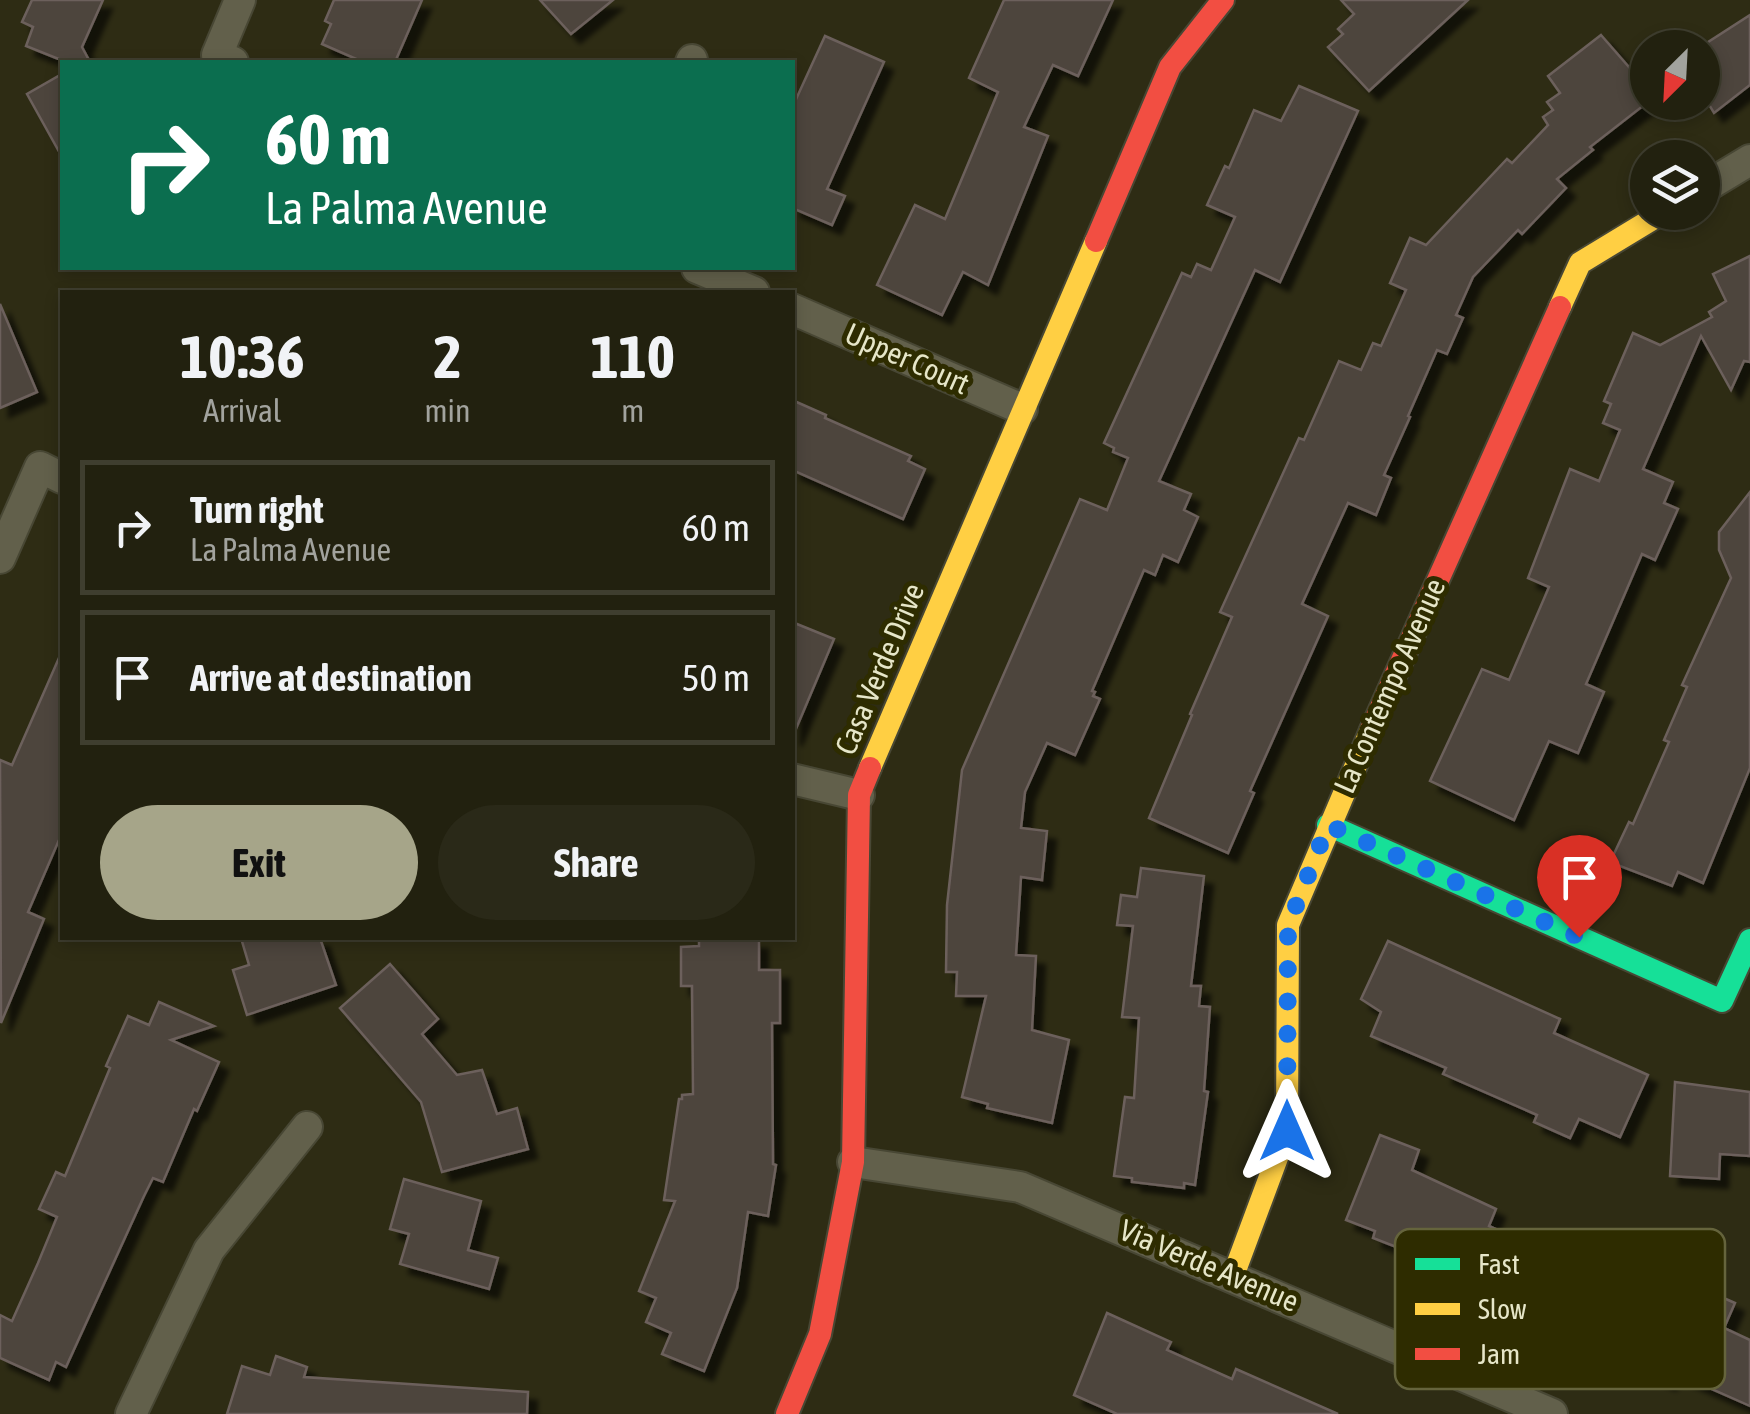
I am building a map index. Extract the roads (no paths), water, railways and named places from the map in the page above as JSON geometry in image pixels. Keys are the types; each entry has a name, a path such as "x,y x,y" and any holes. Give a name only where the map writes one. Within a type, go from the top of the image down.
{"street":[{"path":"225,59 240,0"},
{"name":"Casa Verde Drive","path":"787,1414 820,1334 853,1162 860,795 1170,68 1223,0"},
{"path":"1720,178 1750,160"},
{"name":"La Contempo Avenue","path":"1233,1276 1287,1131 1288,926 1328,825 1580,263 1634,230"},
{"path":"701,270 749,290"},
{"name":"Upper Court","path":"795,310 1022,409"},
{"path":"0,558 51,473"},
{"path":"795,780 860,795"},
{"path":"1328,825 1722,1001 1750,940"},
{"path":"131,1414 209,1250 307,1127"},
{"name":"Via Verde Avenue","path":"853,1162 1020,1186 1395,1346"},
{"name":"Via Verde Avenue","path":"1494,1389 1552,1414"}]}
